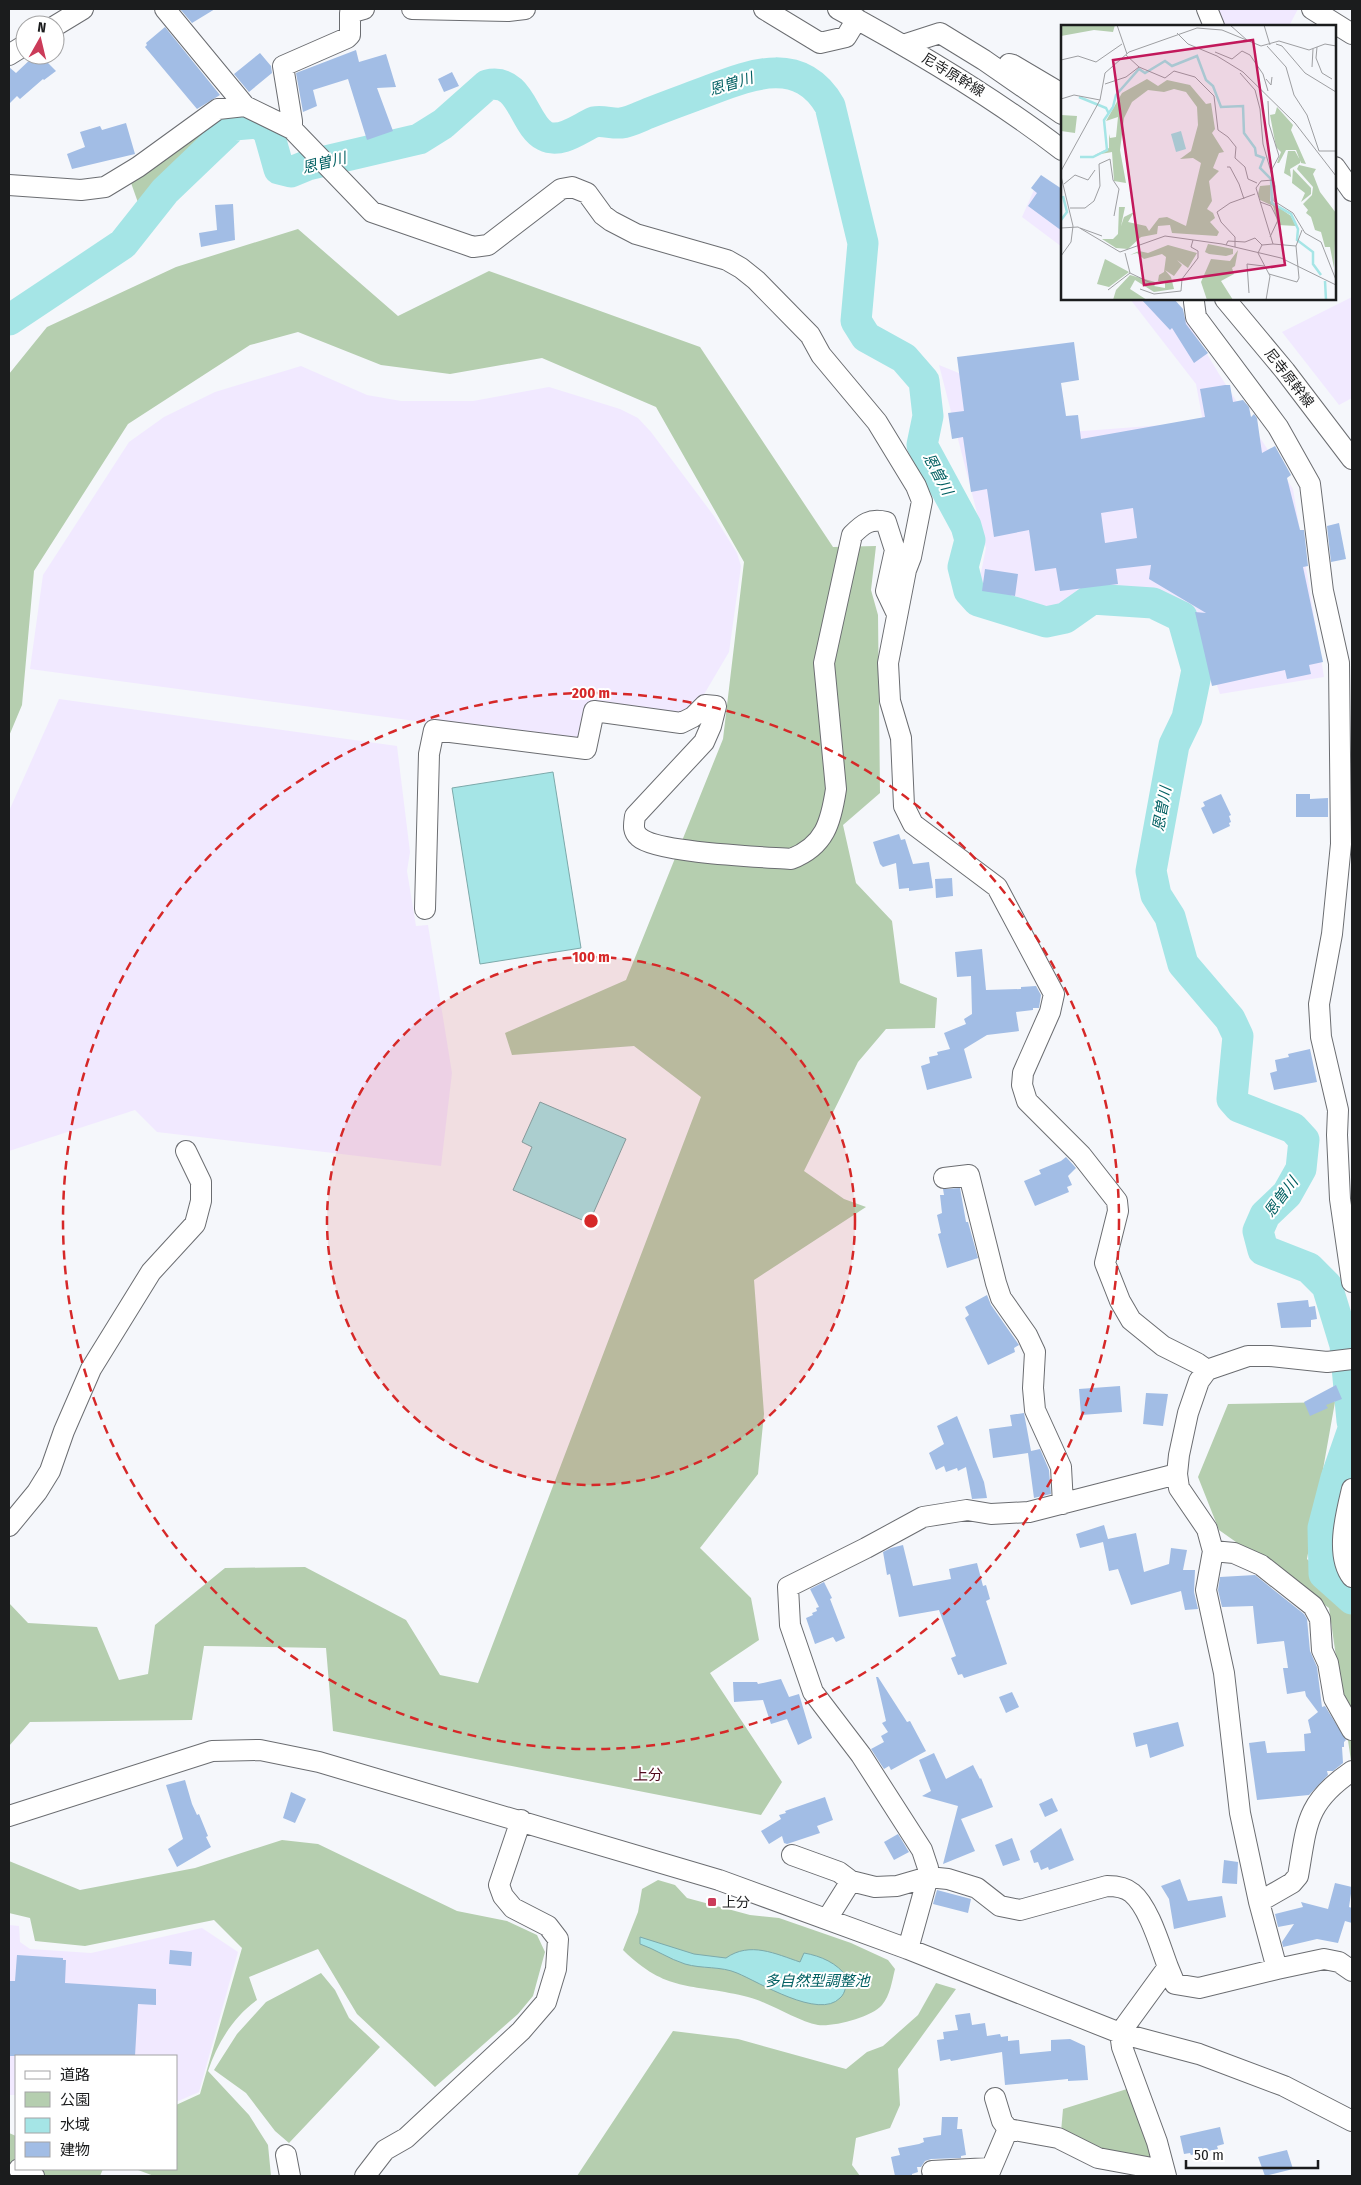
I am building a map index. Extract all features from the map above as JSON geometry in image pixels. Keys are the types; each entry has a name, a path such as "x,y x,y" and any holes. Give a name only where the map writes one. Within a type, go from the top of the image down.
{"street":[{"path":"65,20 82,9"},
{"path":"165,9 244,106 292,129 372,212 473,247 488,245 560,188 572,187 587,193 603,215 611,222 636,234 727,260 741,268 756,280 810,335 821,355 877,422 916,486 922,501 888,663 890,700 901,738 904,806 913,824 997,887 1054,994 1050,1012 1023,1073 1022,1085 1027,1101 1081,1155 1117,1201 1118,1212 1105,1263 1120,1301 1131,1320 1163,1346 1207,1370"},
{"path":"292,129 283,66 348,38 350,35 350,13 364,9"},
{"path":"412,9 508,11 525,9"},
{"path":"764,9 820,43 846,38 857,19"},
{"name":"尼寺原幹線","path":"838,9 903,45 1000,104 1061,149"},
{"path":"1207,9 1214,25"},
{"path":"1312,9 1352,34"},
{"path":"903,45 940,33 984,60 1061,113"},
{"path":"984,60 1014,64 1061,93"},
{"path":"9,185 80,190 105,187 138,167 218,109 244,106"},
{"path":"1336,169 1352,191"},
{"name":"尼寺原幹線","path":"1226,300 1285,371 1352,459"},
{"path":"1194,302 1196,317 1278,427 1310,484 1323,590 1339,663 1341,739 1340,844 1332,934 1319,1004 1322,1037 1338,1110 1337,1135 1340,1199 1352,1277"},
{"path":"425,909 428,754 434,730 586,749 594,711 681,723 693,717 705,705 716,706 711,726 704,742 635,816 633,828 640,838 658,845 685,850 791,859 806,854 816,846 831,818 836,789 824,663 852,535 865,522 876,519 886,522 894,550 886,591 897,614"},
{"path":"1310,984 1308,1001 1312,1014 1320,1019"},
{"path":"9,1526 37,1492 50,1471 64,1431 91,1370 151,1272 195,1224 201,1201 201,1182 186,1151"},
{"path":"944,1178 970,1175 1001,1298 1035,1352 1032,1388 1035,1410 1061,1467 1063,1504"},
{"path":"1277,1969 1258,1902 1240,1813 1224,1673 1206,1590 1213,1551 1207,1529 1179,1488 1177,1474 1188,1412 1198,1381 1207,1370 1248,1356 1270,1356 1327,1362 1345,1360"},
{"path":"908,1949 928,1877 928,1868 922,1850 861,1755 813,1692 790,1625 788,1587 924,1517 967,1510 991,1514 1029,1512 1177,1474"},
{"path":"1352,1489 1343,1554 1345,1565 1352,1577"},
{"path":"1213,1551 1234,1553 1261,1565 1313,1606 1320,1619 1322,1650 1328,1663 1334,1698 1352,1730"},
{"path":"9,1816 212,1751 260,1750 319,1762 521,1820 719,1880 908,1949 1120,2033 1199,2054 1284,2086 1352,2121"},
{"path":"1258,1902 1292,1883 1298,1876 1308,1820 1320,1798 1352,1771"},
{"path":"365,2176 385,2150 406,2138 521,2031 546,2002 556,1969 558,1939 548,1926 513,1908 503,1896 499,1885 521,1820"},
{"path":"792,1855 839,1872 851,1881 875,1887 898,1886 928,1877 948,1880 977,1888 1000,1906 1020,1910 1106,1886 1120,1886 1132,1893 1143,1906 1175,1984 1200,1988 1324,1959 1340,1962 1352,1972"},
{"path":"826,1919 851,1881"},
{"path":"994,2098 1002,2121 1008,2128 1058,2138 1098,2158 1165,2173 1157,2142 1122,2047 1120,2033 1168,1967"},
{"path":"932,2171 989,2172 1008,2128"},
{"path":"286,2155 290,2176"},
{"path":"21,2170 34,2176"}],"shaded area":[{"path":"1211,9 1298,9 1290,25 1218,25"},
{"path":"1037,183 1061,200 1061,246 1022,217"},
{"path":"1352,297 1352,398 1339,405 1282,332"},
{"path":"1131,300 1175,300 1219,374 1293,489 1324,677 1220,694 1192,614 1116,586 1045,614 977,592 986,548 939,365 1023,399 1030,435 1203,422 1196,384"},
{"path":"301,366 367,395 401,401 473,401 549,387 620,409 638,418 651,432 714,516 737,553 741,566 729,652 696,708 684,715 590,702 579,743 30,669 43,575 129,442 164,417 215,392"},
{"path":"59,699 397,746 410,852 407,871 416,926 428,925 452,1073 441,1166 157,1132 135,1110 9,1151 9,811"},
{"path":"9,1925 19,1926 20,1942 30,1949 91,1953 202,1928 238,1952 199,2092 178,2101 178,2055 15,2055 15,2095 9,2095"}],"green space":[{"path":"245,112 229,122 170,177 164,178 141,211 130,180 218,113"},
{"path":"298,229 398,316 489,271 700,347 833,547 876,546 871,590 878,615 880,793 843,825 856,883 892,921 900,983 937,998 935,1028 886,1029 858,1062 804,1171 844,1199 866,1207 754,1280 764,1414 758,1474 700,1548 751,1598 759,1640 710,1673 782,1782 761,1815 333,1731 326,1648 204,1646 192,1720 30,1722 9,1746 9,1603 28,1623 97,1627 119,1680 148,1674 155,1625 225,1568 305,1567 406,1620 440,1675 478,1683 701,1097 634,1046 512,1055 505,1033 626,980 723,739 744,562 656,407 542,358 450,374 381,365 298,332 250,345 128,424 34,571 22,705 9,736 9,374 47,327 176,267"},
{"path":"1335,1402 1307,1559 1352,1603 1352,1768 1329,1608 1219,1530 1198,1477 1228,1404"},
{"path":"282,1840 318,1844 457,1911 507,1921 537,1935 545,1952 533,1996 518,2014 435,2087 357,2014 318,1949 249,1977 257,2000 240,2014 233,2023 221,2041 208,2071 249,2115 268,2145 271,2176 154,2176 138,2170 178,2170 178,2104 200,2094 242,1948 214,1920 85,1946 35,1941 30,1918 9,1913 9,1861 80,1890 195,1868"},
{"path":"658,1880 675,1885 687,1898 750,1915 779,1918 851,1943 888,1960 895,1969 887,1997 877,2009 862,2017 833,2024 818,2025 744,1996 680,1984 653,1974 623,1950 638,1912 642,1889"},
{"path":"321,1973 335,1990 349,2018 380,2047 289,2143 275,2131 246,2093 214,2070 237,2034 266,2002"},
{"path":"936,1983 956,1989 898,2069 900,2105 890,2128 856,2138 852,2165 860,2176 577,2176 673,2031 738,2039 846,2069 867,2052 883,2046 918,2015"},
{"path":"1127,2089 1153,2157 1147,2164 1100,2153 1061,2132 1063,2109"},
{"path":"9,2133 15,2136 15,2170 103,2170 100,2176 9,2176"}],"water":[{"path":"553,772 581,948 480,964 452,788"},
{"path":"540,1102 626,1139 589,1223 513,1190 532,1147 522,1142"},
{"name":"多自然型調整池","path":"640,1937 694,1954 726,1958 744,1950 754,1950 772,1953 800,1962 804,1953 810,1954 828,1961 843,1972 847,1977 845,1988 840,1998 830,2004 818,2005 804,2002 774,1991 731,1971 691,1966 679,1962 640,1944"}],"building":[{"path":"180,9 215,9 192,23"},
{"path":"165,27 220,95 197,109 145,47 146,43"},
{"path":"356,50 359,62 386,54 396,87 377,88 393,131 367,140 348,79 313,90 317,106 303,112 296,73"},
{"path":"260,53 271,66 272,73 249,92 234,74"},
{"path":"24,65 50,65 56,71 43,79 20,99 17,96 9,104 9,67 16,73"},
{"path":"452,72 459,86 444,92 438,79"},
{"path":"126,123 135,154 72,169 67,154 85,147 80,132 100,126 102,130"},
{"path":"1041,175 1061,188 1061,230 1028,206 1037,193 1031,188"},
{"path":"233,204 235,240 201,247 199,233 217,230 215,205"},
{"path":"1142,300 1175,300 1183,309 1186,324 1208,353 1194,363 1172,328 1170,330"},
{"path":"1074,342 1079,380 1061,383 1066,416 1078,415 1081,439 1205,417 1200,389 1230,385 1233,402 1243,400 1249,407 1251,417 1254,414 1257,418 1262,453 1275,446 1291,475 1287,478 1300,530 1304,530 1308,566 1303,567 1323,662 1309,665 1311,674 1287,679 1285,670 1212,686 1195,612 1206,613 1149,579 1151,565 1116,569 1118,584 1060,591 1056,568 1035,571 1029,530 994,537 987,489 971,492 963,437 952,439 948,413 964,411 957,357","holes":["1133,508 1137,538 1105,543 1101,513"]},
{"path":"1339,523 1346,559 1331,562 1327,526"},
{"path":"985,569 1018,574 1015,596 982,591"},
{"path":"1221,794 1231,815 1229,816 1231,822 1229,823 1230,826 1213,834 1201,808 1205,806 1203,802"},
{"path":"1296,794 1310,794 1310,799 1328,798 1328,817 1296,817"},
{"path":"899,834 901,840 905,839 913,864 929,862 933,888 909,891 909,888 899,889 896,863 883,867 880,864 873,842"},
{"path":"952,878 953,896 936,898 935,879"},
{"path":"982,949 986,990 1021,989 1021,987 1036,986 1041,995 1039,1008 1016,1012 1019,1031 987,1035 964,1049 972,1078 927,1090 921,1066 930,1063 929,1057 938,1055 937,1052 950,1049 944,1033 966,1024 964,1019 972,1014 971,976 957,977 955,952"},
{"path":"1310,1049 1317,1082 1274,1090 1270,1073 1277,1071 1275,1060 1289,1057 1288,1054"},
{"path":"1066,1157 1076,1168 1068,1176 1072,1185 1067,1187 1069,1192 1035,1206 1024,1181 1041,1174 1039,1170"},
{"path":"960,1188 966,1222 968,1222 978,1258 947,1268 938,1234 941,1233 937,1215 942,1213 940,1195 944,1195 943,1189"},
{"path":"987,1295 991,1305 1019,1345 1014,1348 1015,1352 988,1365 965,1318 969,1315 965,1307"},
{"path":"1308,1300 1309,1307 1315,1306 1317,1319 1311,1320 1311,1327 1281,1328 1277,1303"},
{"path":"1336,1385 1342,1399 1326,1405 1328,1408 1310,1416 1304,1402"},
{"path":"1120,1386 1122,1412 1081,1415 1079,1389"},
{"path":"1146,1393 1168,1394 1163,1426 1143,1424"},
{"path":"1024,1413 1031,1451 1040,1449 1049,1470 1051,1494 1034,1498 1028,1453 993,1458 989,1429 1012,1426 1010,1415"},
{"path":"957,1416 984,1482 987,1498 972,1499 966,1467 958,1471 957,1468 946,1472 944,1466 936,1470 929,1453 944,1444 937,1426"},
{"path":"1104,1525 1108,1539 1136,1533 1144,1572 1169,1564 1171,1548 1187,1550 1183,1570 1195,1570 1194,1592 1198,1609 1185,1610 1181,1591 1131,1605 1118,1569 1109,1571 1103,1542 1080,1548 1076,1534"},
{"path":"903,1545 913,1586 951,1579 949,1569 977,1563 983,1586 986,1585 990,1599 986,1601 1007,1664 964,1678 962,1674 958,1675 951,1658 956,1656 939,1610 899,1617 890,1574 887,1575 883,1552"},
{"path":"1255,1575 1304,1614 1307,1619 1310,1651 1317,1667 1322,1707 1325,1706 1346,1740 1344,1747 1342,1747 1343,1763 1333,1771 1327,1771 1328,1775 1309,1795 1257,1800 1249,1743 1265,1741 1267,1753 1305,1751 1304,1734 1311,1733 1308,1720 1318,1712 1306,1696 1305,1691 1287,1694 1283,1668 1288,1668 1284,1641 1257,1644 1253,1606 1222,1607 1218,1590 1220,1577"},
{"path":"824,1582 832,1598 830,1599 845,1638 836,1642 833,1637 815,1644 806,1618 813,1615 812,1613 817,1611 816,1608 819,1607 810,1589"},
{"path":"876,1677 878,1677 907,1722 910,1721 926,1751 891,1770 889,1766 884,1769 871,1749 884,1742 881,1736 888,1732 882,1723 886,1721"},
{"path":"781,1679 789,1697 799,1694 812,1738 798,1745 787,1719 771,1724 763,1700 734,1702 733,1682 757,1682 758,1684"},
{"path":"1012,1692 1019,1707 1006,1713 999,1697"},
{"path":"1178,1722 1184,1746 1150,1758 1147,1744 1136,1747 1133,1733"},
{"path":"934,1753 946,1779 973,1765 981,1778 993,1807 961,1819 975,1851 943,1864 958,1806 922,1796 931,1791 919,1760"},
{"path":"185,1780 192,1804 197,1815 199,1814 211,1847 177,1867 168,1849 183,1839 166,1785"},
{"path":"291,1792 306,1799 295,1823 283,1818"},
{"path":"825,1797 833,1820 817,1826 820,1833 787,1844 784,1843 782,1836 769,1844 761,1831 781,1819 779,1815 786,1813 785,1811"},
{"path":"1052,1798 1058,1811 1045,1817 1039,1804"},
{"path":"1061,1828 1074,1860 1049,1870 1048,1867 1041,1870 1038,1862 1034,1863 1030,1851"},
{"path":"898,1834 909,1852 894,1860 884,1842"},
{"path":"1012,1838 1020,1860 1003,1866 995,1845"},
{"path":"1224,1860 1238,1862 1237,1884 1222,1883"},
{"path":"1180,1879 1188,1901 1222,1896 1226,1917 1174,1929 1169,1899 1161,1886"},
{"path":"1335,1883 1352,1887 1349,1907 1352,1908 1352,1923 1345,1921 1338,1943 1317,1939 1283,1947 1282,1942 1294,1924 1278,1927 1275,1914 1303,1907 1301,1902 1328,1909"},
{"path":"937,1890 971,1899 968,1913 933,1904"},
{"path":"170,1950 192,1952 191,1966 169,1964"},
{"path":"17,1955 63,1958 63,1960 66,1960 65,1983 156,1989 156,2005 138,2004 135,2055 9,2056 9,1981 15,1981"},
{"path":"970,2013 972,2025 985,2023 987,2036 1000,2034 1001,2037 1008,2036 1008,2041 1019,2040 1020,2054 1051,2051 1051,2040 1070,2039 1085,2046 1088,2080 1068,2081 1068,2079 1005,2085 1002,2052 951,2061 950,2059 940,2061 937,2040 944,2039 943,2032 958,2030 955,2015"},
{"path":"942,2117 958,2117 957,2129 962,2129 966,2155 961,2156 961,2158 931,2159 925,2161 921,2167 917,2167 918,2172 912,2174 912,2176 895,2176 891,2157 900,2155 898,2148 924,2142 923,2138 941,2135"},
{"path":"1220,2127 1224,2144 1217,2146 1218,2149 1191,2155 1190,2153 1184,2154 1180,2136"},
{"path":"1287,2150 1293,2169 1265,2176 1258,2157"}],"waterway":[{"name":"恩曽川","path":"9,320 123,244 165,191 234,125 257,123 268,130 279,169 291,172 308,165 419,139 443,124 487,85 499,84 508,88 521,103 538,130 551,138 564,137 594,122 621,123 628,121 743,78 760,74 791,74 805,80 818,90 830,106 863,243 856,321 866,337 904,358 924,381 928,416 922,445 966,526 970,540 963,567 969,591 978,601 1046,622 1065,618 1092,599 1153,603 1182,617 1197,670 1187,718 1174,745 1151,871 1156,895 1170,917 1183,964 1230,1019 1238,1036 1232,1099 1239,1107 1293,1128 1304,1140 1301,1169 1287,1194 1265,1215 1258,1231 1263,1250 1309,1268 1327,1286 1345,1345 1352,1421"},
{"name":"恩曽川","path":"1352,1432 1336,1478 1323,1528 1324,1574 1352,1599"}],"place":[{"name":"上分","path":"712,1902"}],"district":[{"name":"上分","path":"648,1775"}]}
